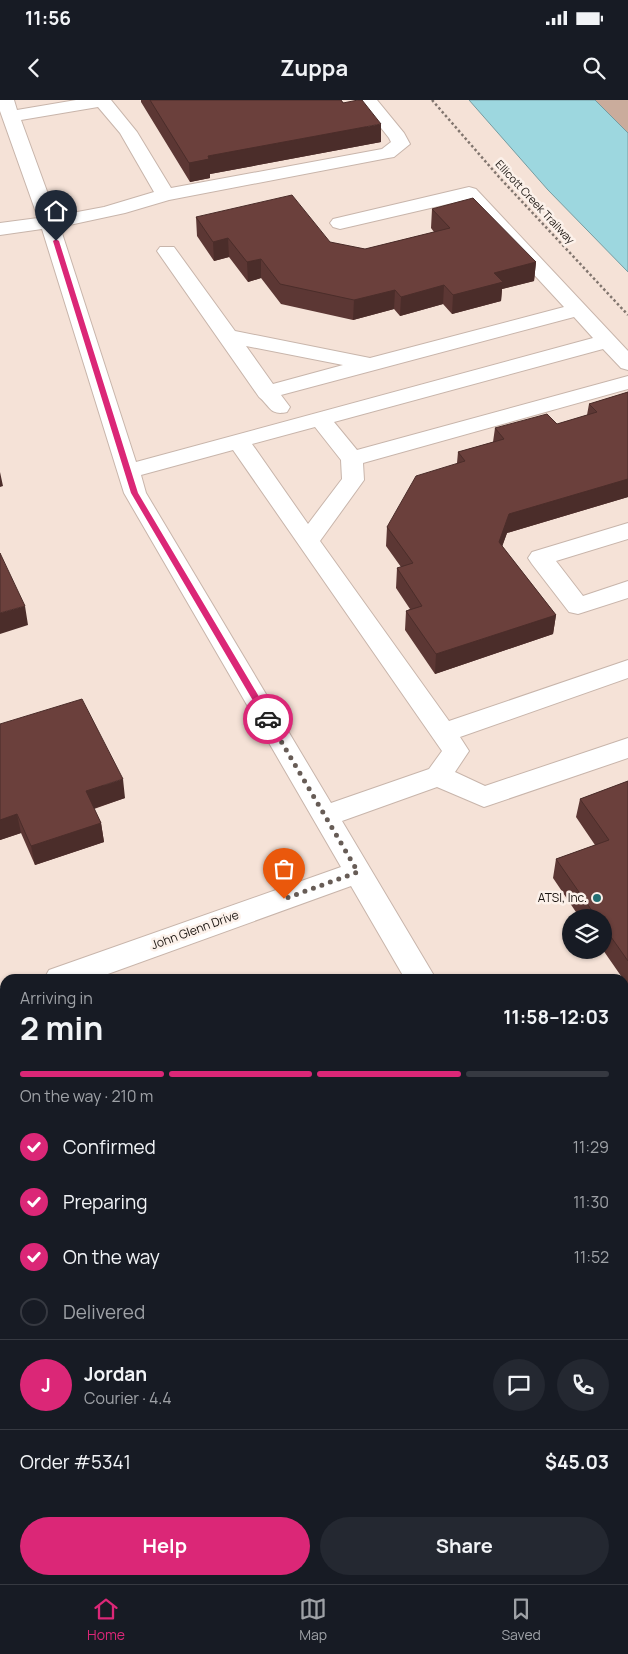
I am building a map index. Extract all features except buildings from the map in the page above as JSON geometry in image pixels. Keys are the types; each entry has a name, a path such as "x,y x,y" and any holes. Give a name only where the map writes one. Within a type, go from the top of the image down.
{"street":[{"path":"165,196 158,180 119,119 104,100 8,108 49,222 135,493 418,974"},
{"path":"0,229 49,222 144,203 165,196 365,158 397,149 401,144 398,137 368,100"},
{"path":"340,223 469,193 628,364"},
{"path":"167,251 293,427"},
{"path":"268,392 578,310"},
{"path":"227,336 370,365"},
{"path":"128,471 607,341"},
{"path":"352,459 628,382"},
{"path":"309,539 353,480 352,459 320,419"},
{"path":"238,441 309,539 456,751 438,776 325,816"},
{"path":"628,531 540,558 578,606 628,589"},
{"path":"444,733 628,669"},
{"path":"438,776 484,797 628,748"},
{"name":"John Glenn Drive","path":"73,974 358,872"}],"path":[{"name":"Ellicott Creek Trailway","path":"432,100 499,177 628,315"}],"shaded area":[{"path":"595,100 628,100 628,133"}],"water":[{"path":"469,100 595,100 628,133 628,272 548,190"}],"way so far":[{"path":"268,719 358,872 284,899"}],"place":[{"name":"ATSI, Inc.","path":"597,898"}],"route":[{"path":"56,241 135,493 268,719"}]}
